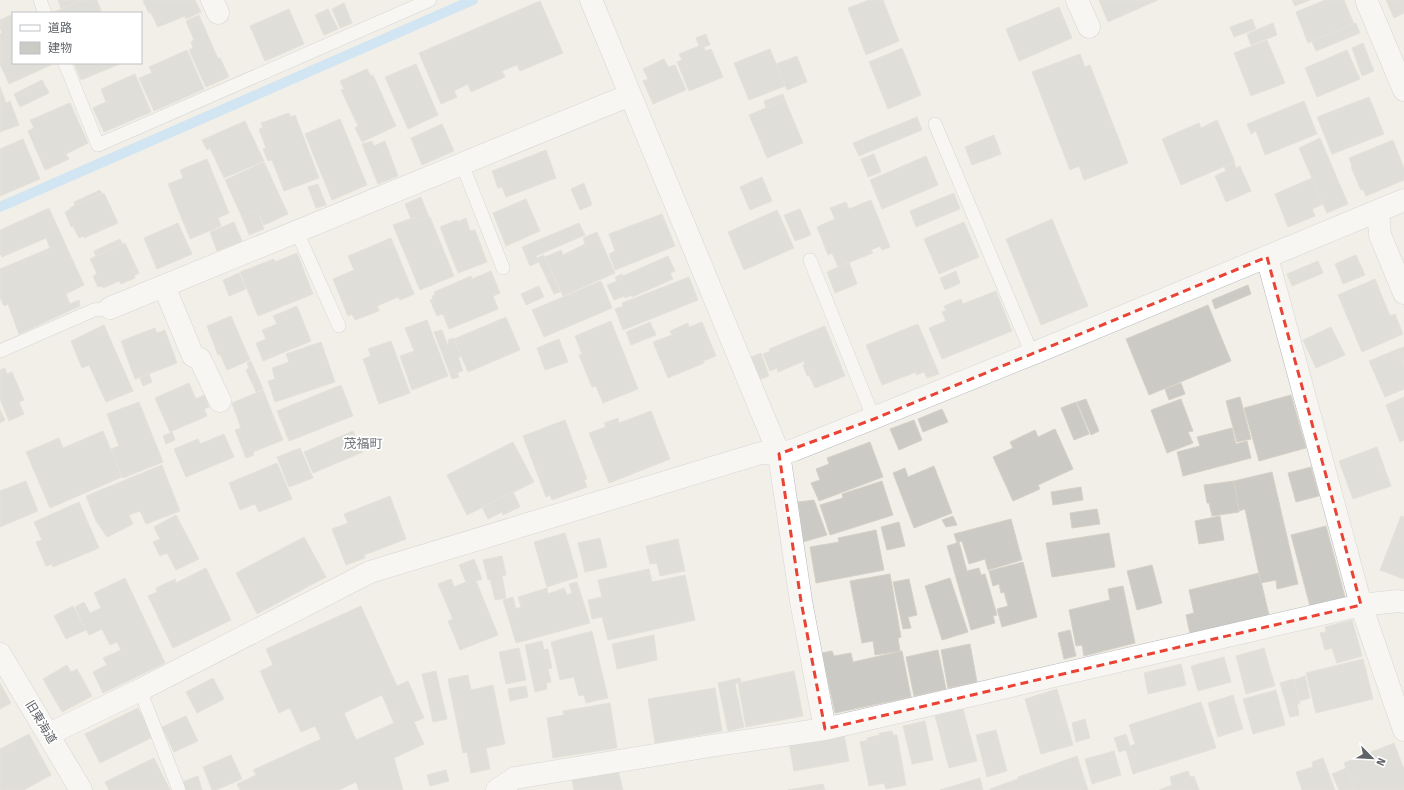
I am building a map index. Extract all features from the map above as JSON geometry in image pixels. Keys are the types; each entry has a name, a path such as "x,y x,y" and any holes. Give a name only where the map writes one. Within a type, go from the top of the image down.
{"street":[{"path":"591,0 779,454 800,602 825,729"},
{"path":"1077,0 1089,27"},
{"path":"1367,2 1404,90"},
{"path":"110,308 630,95"},
{"path":"49,734 140,690 370,572 761,453 779,454 794,450 874,419 1404,200"},
{"path":"1378,211 1380,235 1404,292"},
{"path":"1267,257 1360,605 1404,730"},
{"path":"164,286 193,356 200,359 220,401"},
{"path":"497,790 515,778 825,729 1360,605 1398,601 1404,602"},
{"name":"旧東海道","path":"0,654 49,734 73,787"}],"lane":[{"path":"40,0 45,12"},
{"path":"65,64 98,145 430,0"},
{"path":"935,124 1032,354"},
{"path":"462,164 503,268"},
{"path":"297,232 339,326"},
{"path":"810,260 874,419"},
{"path":"0,351 94,310 110,308"},
{"path":"140,690 179,790"}],"highlighted area":[{"path":"1267,257 1361,605 825,729 801,601 779,454 874,419"}],"building":[{"path":"58,0 83,0 61,9"},
{"path":"83,0 97,0 102,12 54,12"},
{"path":"195,0 201,12 186,19 185,16 158,27 143,1"},
{"path":"869,0 883,0 899,41 866,55 848,8"},
{"path":"1099,0 1158,0 1108,22"},
{"path":"1292,0 1310,0 1295,6"},
{"path":"1325,0 1344,0 1354,24 1308,43 1296,12"},
{"path":"1386,0 1404,0 1404,13 1394,18"},
{"path":"540,1 563,53 520,71 517,65 502,71 505,77 471,92 468,84 454,91 457,97 441,104 419,53"},
{"path":"344,3 352,23 340,28 332,9"},
{"path":"1059,7 1072,38 1019,61 1006,29"},
{"path":"289,9 304,44 265,61 250,26"},
{"path":"328,9 338,29 324,35 315,15"},
{"path":"12,14 12,64 51,65 9,84 0,64 0,34 2,33 0,28 0,20"},
{"path":"199,15 218,59 220,58 229,77 206,87 189,50 193,48 191,42 194,40 186,21"},
{"path":"1252,19 1256,29 1234,37 1230,27"},
{"path":"1273,23 1277,35 1251,45 1247,34"},
{"path":"1356,23 1360,33 1316,51 1312,41"},
{"path":"706,34 710,45 704,47 705,51 711,49 723,77 689,91 677,62 682,60 679,54 699,46 696,38"},
{"path":"1267,40 1285,83 1251,96 1234,53"},
{"path":"1363,43 1374,71 1362,76 1352,48"},
{"path":"902,48 921,95 888,109 869,62"},
{"path":"770,49 785,86 749,100 734,63"},
{"path":"187,50 204,89 154,111 139,78 152,73 149,67"},
{"path":"1347,50 1360,79 1317,97 1305,68"},
{"path":"1080,54 1085,67 1090,65 1128,163 1084,180 1079,166 1070,170 1032,72"},
{"path":"797,56 807,82 787,90 776,64"},
{"path":"664,59 668,67 675,65 686,90 653,104 643,81 648,79 643,69"},
{"path":"74,64 120,64 81,80"},
{"path":"416,64 438,115 408,129 385,77"},
{"path":"367,69 371,76 373,75 396,126 362,142 355,128 358,126 341,90 344,89 340,81"},
{"path":"135,74 151,112 104,132 93,108 106,102 101,89"},
{"path":"42,80 49,93 20,107 14,94"},
{"path":"0,87 6,103 10,101 19,125 0,132"},
{"path":"783,94 785,100 766,108 764,101"},
{"path":"1369,97 1384,134 1332,154 1317,117"},
{"path":"785,100 803,143 767,158 749,115"},
{"path":"1304,101 1317,134 1265,155 1256,131 1251,134 1247,124"},
{"path":"70,103 88,143 66,154 69,159 45,170 28,131 34,128 30,120"},
{"path":"289,113 291,117 295,115 319,178 284,191 272,160 268,161 263,149 266,148 259,129 263,128 261,123"},
{"path":"917,117 922,130 859,156 853,143"},
{"path":"340,119 367,185 332,200 305,134"},
{"path":"1217,120 1235,162 1181,185 1162,139 1199,123 1201,128"},
{"path":"245,121 264,161 224,178 210,148 207,150 202,140"},
{"path":"442,124 454,151 422,165 411,138"},
{"path":"994,135 1001,154 972,165 965,147"},
{"path":"1320,138 1348,204 1327,213 1299,148"},
{"path":"23,139 40,179 0,196 0,149"},
{"path":"1393,140 1404,168 1404,180 1366,196 1363,189 1361,190 1351,167 1349,158"},
{"path":"372,141 374,146 385,141 398,176 378,184 362,144"},
{"path":"546,150 556,178 506,197 502,187 498,188 492,171"},
{"path":"874,154 881,172 868,177 861,159"},
{"path":"926,156 938,185 882,209 870,180"},
{"path":"207,159 229,213 218,218 221,226 190,239 168,184 183,178 180,170"},
{"path":"264,162 288,214 264,225 257,210 242,217 225,180"},
{"path":"1234,162 1236,168 1240,166 1251,191 1226,202 1215,176 1226,171 1224,166"},
{"path":"762,177 772,201 750,210 740,187"},
{"path":"1312,178 1323,204 1312,209 1315,216 1288,227 1275,194"},
{"path":"584,183 592,205 580,210 571,189"},
{"path":"318,184 326,205 316,208 308,187"},
{"path":"100,190 102,194 75,205 74,202"},
{"path":"104,193 118,223 84,238 83,236 79,238 73,226 71,227 65,212 75,205"},
{"path":"954,193 960,209 916,227 910,211"},
{"path":"421,197 429,217 417,222 415,217 411,219 405,204"},
{"path":"526,199 540,231 506,246 493,213"},
{"path":"871,200 890,247 882,250 880,246 871,250 873,253 838,267 832,253 828,255 817,227 835,219 830,208 846,202 849,209"},
{"path":"49,208 84,285 66,294 70,304 79,300 80,306 19,334 8,304 4,306 0,297 0,269 50,248 46,238 2,257 0,253 0,230"},
{"path":"800,209 811,235 795,241 784,215"},
{"path":"257,210 264,229 249,235 242,217"},
{"path":"777,210 794,248 744,270 728,232"},
{"path":"662,214 675,246 615,270 609,254 615,251 609,234"},
{"path":"415,217 417,222 430,217 454,276 420,290 393,225"},
{"path":"466,218 470,231 475,230 487,262 458,273 440,227"},
{"path":"1052,219 1088,306 1041,325 1006,239"},
{"path":"234,222 242,241 217,251 210,232"},
{"path":"964,222 979,257 939,274 924,239"},
{"path":"178,223 192,254 157,269 144,238"},
{"path":"579,223 585,235 536,256 539,262 530,266 522,247"},
{"path":"597,232 615,273 563,296 545,257 561,250 563,255 585,244 583,238"},
{"path":"391,238 414,294 400,300 398,297 377,306 379,311 355,320 352,314 348,316 333,279 354,270 348,256"},
{"path":"120,239 122,244 96,256 94,251"},
{"path":"125,243 139,273 134,276 135,278 121,284 119,281 103,288 102,286 98,287 93,276 97,274 90,259"},
{"path":"297,253 313,294 258,316 240,272 274,259 275,262"},
{"path":"544,255 560,292 554,294 537,258"},
{"path":"1356,255 1365,275 1343,284 1335,264"},
{"path":"668,256 675,271 670,273 673,279 632,297 632,295 625,298 624,296 614,300 607,285 617,281 615,277 622,274 623,276"},
{"path":"1318,261 1323,273 1292,286 1287,274"},
{"path":"849,262 857,284 835,293 827,272"},
{"path":"491,271 500,293 493,296 498,309 449,329 443,314 437,316 430,300 433,299 432,296 435,295 434,292 471,276 472,279"},
{"path":"956,271 960,283 945,290 940,278"},
{"path":"239,273 246,289 229,296 223,280"},
{"path":"689,277 698,300 623,330 615,309 623,306 622,303"},
{"path":"1375,279 1390,316 1395,314 1403,334 1362,352 1338,295"},
{"path":"601,281 612,308 544,337 532,310"},
{"path":"1248,285 1251,294 1215,309 1212,300"},
{"path":"539,286 544,297 526,305 521,294"},
{"path":"996,291 1012,331 942,359 929,328 946,321 942,312 946,311 944,306 961,299 963,304"},
{"path":"1208,305 1231,361 1149,395 1126,339"},
{"path":"297,306 311,341 263,361 256,343 266,339 262,330 277,324 273,316"},
{"path":"231,316 250,360 227,370 220,354 218,355 207,326"},
{"path":"506,317 520,350 468,372 454,339"},
{"path":"427,320 448,376 412,390 400,356 414,351 405,328"},
{"path":"611,321 638,389 603,403 596,386 592,387 579,355 582,354 575,336"},
{"path":"650,322 656,335 631,345 626,332"},
{"path":"702,322 716,356 703,361 704,363 668,378 653,342 672,335 670,331 688,323 689,327"},
{"path":"918,324 939,374 927,378 924,372 916,375 916,372 882,385 866,345"},
{"path":"104,325 133,391 106,402 89,365 82,368 71,341"},
{"path":"825,326 845,376 815,388 809,375 807,376 803,365 805,364 804,361 778,372 777,368 770,371 763,354 770,351 769,349"},
{"path":"1331,327 1345,355 1316,368 1303,340"},
{"path":"155,328 157,333 165,330 177,363 135,379 121,341"},
{"path":"442,330 447,344 449,343 448,340 453,338 461,357 458,357 463,371 457,373 459,377 452,379 434,332"},
{"path":"559,339 568,362 545,370 537,348"},
{"path":"391,341 410,393 379,404 363,359 371,356 368,349"},
{"path":"321,342 335,382 275,402 268,381 275,379 272,368 289,362 286,354"},
{"path":"1404,347 1404,363 1398,349"},
{"path":"1398,349 1404,363 1404,389 1385,397 1369,361"},
{"path":"761,353 769,376 759,380 751,357"},
{"path":"251,361 263,389 256,392 246,370 249,368 247,363"},
{"path":"5,368 7,374 12,372 24,400 19,402 24,414 9,421 0,399 0,370"},
{"path":"149,374 152,382 143,386 140,378"},
{"path":"189,383 196,399 204,395 209,407 204,409 207,416 170,432 155,398"},
{"path":"1181,383 1185,394 1169,400 1165,389"},
{"path":"341,385 353,416 289,441 277,411"},
{"path":"263,390 283,440 253,452 254,455 246,458 235,430 241,428 232,403"},
{"path":"1291,395 1306,448 1259,461 1244,408"},
{"path":"1240,397 1251,439 1237,442 1226,401"},
{"path":"1404,397 1404,440 1400,442 1386,405"},
{"path":"1086,399 1099,431 1091,435 1077,402"},
{"path":"1181,399 1193,431 1188,432 1193,443 1167,453 1151,410"},
{"path":"139,402 163,462 123,478 111,449 119,446 107,414"},
{"path":"1076,402 1089,434 1074,440 1061,408"},
{"path":"942,409 948,422 923,432 918,419"},
{"path":"0,410 5,420 0,423"},
{"path":"651,411 670,459 609,483 589,433 606,427 604,423 618,418 619,423"},
{"path":"565,420 587,479 584,480 587,487 552,500 550,495 546,497 523,436"},
{"path":"914,420 922,440 899,450 890,429"},
{"path":"1232,428 1236,444 1247,441 1251,458 1183,476 1177,452 1200,446 1197,437"},
{"path":"1055,429 1073,469 1038,485 1040,489 1013,501 993,457 1013,448 1010,442 1035,430 1038,437"},
{"path":"103,431 122,477 50,508 26,452 59,438 63,448"},
{"path":"353,431 363,452 313,473 304,452"},
{"path":"172,432 175,440 166,444 163,436"},
{"path":"224,434 234,457 186,477 174,449 198,439 200,444"},
{"path":"513,442 534,482 467,515 447,475"},
{"path":"870,442 883,477 819,501 811,483 820,480 816,469 829,464 827,458"},
{"path":"1377,447 1391,486 1353,499 1339,461"},
{"path":"300,448 313,478 289,487 277,457"},
{"path":"277,463 292,499 259,512 255,504 240,510 229,483"},
{"path":"162,465 180,511 146,524 140,511 129,515 133,524 107,537 96,521 86,496"},
{"path":"934,466 952,513 914,528 893,473 905,468 908,477"},
{"path":"1311,467 1319,496 1296,502 1288,473"},
{"path":"1272,472 1298,584 1277,589 1276,580 1261,583 1245,509 1239,511 1234,481"},
{"path":"26,481 38,511 0,527 0,491"},
{"path":"882,481 893,515 830,535 820,505 843,498 842,494"},
{"path":"1234,481 1239,512 1212,516 1209,503 1207,503 1204,485"},
{"path":"1081,487 1083,500 1053,505 1051,492"},
{"path":"513,492 520,507 503,515 502,512 488,519 482,507"},
{"path":"390,496 406,539 364,555 365,558 346,565 332,529 348,523 344,514"},
{"path":"814,500 827,535 803,542 798,502"},
{"path":"79,502 99,548 53,567 52,564 46,566 36,542 42,540 34,522"},
{"path":"1097,509 1100,524 1072,528 1070,513"},
{"path":"176,515 199,559 176,570 167,553 160,556 153,542 160,539 154,527"},
{"path":"953,516 957,525 946,527 942,520"},
{"path":"1220,516 1224,540 1199,544 1195,521"},
{"path":"1401,516 1404,517 1404,579 1380,570"},
{"path":"1011,519 1022,560 988,570 985,559 969,564 962,541 959,542 967,571 979,568 981,575 985,574 997,615 993,616 995,623 971,630 947,546 957,543 954,534"},
{"path":"899,522 905,546 887,550 881,527"},
{"path":"1326,526 1345,597 1310,606 1291,535"},
{"path":"876,530 884,570 816,583 810,547 839,542 838,538"},
{"path":"565,533 578,577 547,587 534,542"},
{"path":"1109,533 1115,567 1052,577 1046,543"},
{"path":"304,537 326,577 257,614 236,573"},
{"path":"600,538 607,567 585,572 578,543"},
{"path":"678,539 685,571 660,576 657,563 650,564 646,546"},
{"path":"502,556 506,575 502,576 506,598 495,600 490,579 488,580 483,560"},
{"path":"474,559 482,579 476,581 498,635 460,650 448,621 453,619 438,584 451,579 454,587 466,582 459,565"},
{"path":"1023,562 1037,617 1002,627 997,609 1008,606 1004,592 1001,593 999,584 993,586 989,571"},
{"path":"1152,565 1162,603 1137,610 1127,571"},
{"path":"206,568 231,620 173,648 148,596 157,592 156,588 175,579 176,583"},
{"path":"649,569 652,582 685,575 695,620 608,640 602,617 592,619 588,600 602,597 598,580"},
{"path":"1259,573 1269,615 1190,634 1186,615 1194,613 1189,590"},
{"path":"890,574 901,637 898,638 900,651 875,655 873,641 862,643 850,581"},
{"path":"125,578 165,663 103,693 93,672 107,665 103,658 121,650 117,642 110,645 102,629 89,635 75,607 84,602 90,613 101,608 94,593"},
{"path":"950,578 968,632 942,640 925,586"},
{"path":"909,579 917,615 908,617 911,628 903,629 893,582"},
{"path":"577,582 590,623 516,643 503,600 513,597 516,609 521,607 518,597 547,588 548,594 564,588 567,595 572,593 569,584"},
{"path":"1123,586 1135,643 1084,656 1082,645 1076,646 1069,610 1110,600 1108,589"},
{"path":"73,606 86,630 66,639 54,616"},
{"path":"361,606 397,686 408,681 424,718 414,722 424,744 394,758 403,790 359,790 356,782 339,790 240,790 237,784 256,775 253,770 321,739 315,726 301,732 290,708 279,713 260,671 273,665 266,649","holes":["382,695 394,723 356,740 344,713"]},
{"path":"1352,620 1362,656 1337,663 1332,648 1325,650 1320,633 1326,632 1325,627"},
{"path":"1070,630 1076,656 1064,659 1058,633"},
{"path":"592,631 608,698 586,703 584,695 579,696 574,677 560,680 551,642"},
{"path":"654,635 657,660 617,669 612,644"},
{"path":"542,641 544,650 548,649 552,668 548,669 551,682 546,683 547,689 535,692 525,645"},
{"path":"970,644 977,682 948,688 941,650"},
{"path":"519,648 526,680 506,684 499,652"},
{"path":"1264,648 1275,686 1246,694 1236,656"},
{"path":"938,650 946,689 914,696 906,657"},
{"path":"832,651 834,656 851,653 853,662 902,651 911,697 835,713 822,653"},
{"path":"1224,657 1231,682 1198,691 1191,666"},
{"path":"1363,659 1373,699 1316,713 1306,673"},
{"path":"1181,664 1186,685 1148,694 1144,673"},
{"path":"67,665 71,672 77,669 92,696 62,712 43,679"},
{"path":"436,671 447,719 433,722 422,674"},
{"path":"794,671 803,716 746,727 738,683"},
{"path":"468,675 471,690 493,685 505,744 486,748 490,769 471,773 467,752 463,753 448,679"},
{"path":"1305,676 1310,698 1299,701 1294,680"},
{"path":"213,678 224,699 197,713 186,692"},
{"path":"740,678 741,682 735,684 744,727 728,731 718,683"},
{"path":"1294,679 1300,704 1297,704 1299,715 1290,717 1280,683"},
{"path":"0,683 11,703 0,709"},
{"path":"526,686 528,697 510,701 508,689"},
{"path":"715,688 722,731 655,743 648,699"},
{"path":"1057,689 1073,745 1041,754 1025,699"},
{"path":"1276,690 1285,725 1253,734 1243,699"},
{"path":"1233,695 1243,729 1218,737 1208,703"},
{"path":"1201,702 1216,748 1133,774 1126,750 1119,752 1114,738 1126,734 1130,746 1135,744 1129,725"},
{"path":"610,703 617,748 553,758 547,718 564,715 563,711"},
{"path":"138,708 153,737 100,763 85,734"},
{"path":"963,709 977,761 949,768 935,716"},
{"path":"186,716 198,741 174,752 162,727"},
{"path":"1085,719 1090,738 1076,742 1072,723"},
{"path":"925,721 933,760 912,764 903,726"},
{"path":"996,730 1007,771 987,777 976,735"},
{"path":"892,731 893,735 897,735 906,785 886,789 884,783 869,786 860,742 868,740 867,738 880,735 879,733"},
{"path":"29,734 51,775 24,790 0,790 0,749"},
{"path":"844,734 849,761 794,771 789,744"},
{"path":"1394,743 1404,769 1404,790 1355,790 1344,763"},
{"path":"1114,751 1121,775 1092,784 1085,759"},
{"path":"231,755 242,779 216,790 212,790 203,767"},
{"path":"1077,756 1088,790 990,790 1018,779 1018,777"},
{"path":"154,758 170,790 109,790 105,782"},
{"path":"1323,758 1335,790 1302,790 1296,772 1313,767 1312,762"},
{"path":"1346,768 1355,790 1339,790 1332,774"},
{"path":"446,770 449,781 430,786 427,775"},
{"path":"618,770 623,790 574,790 572,779"},
{"path":"1188,771 1190,777 1194,776 1199,790 1159,790 1172,785 1170,777"},
{"path":"198,776 202,790 185,790 182,782"},
{"path":"980,778 983,790 940,790"},
{"path":"823,784 825,790 788,790"}],"waterway":[{"path":"0,207 473,0"}],"district":[{"name":"茂福町","path":"363,443"}]}
